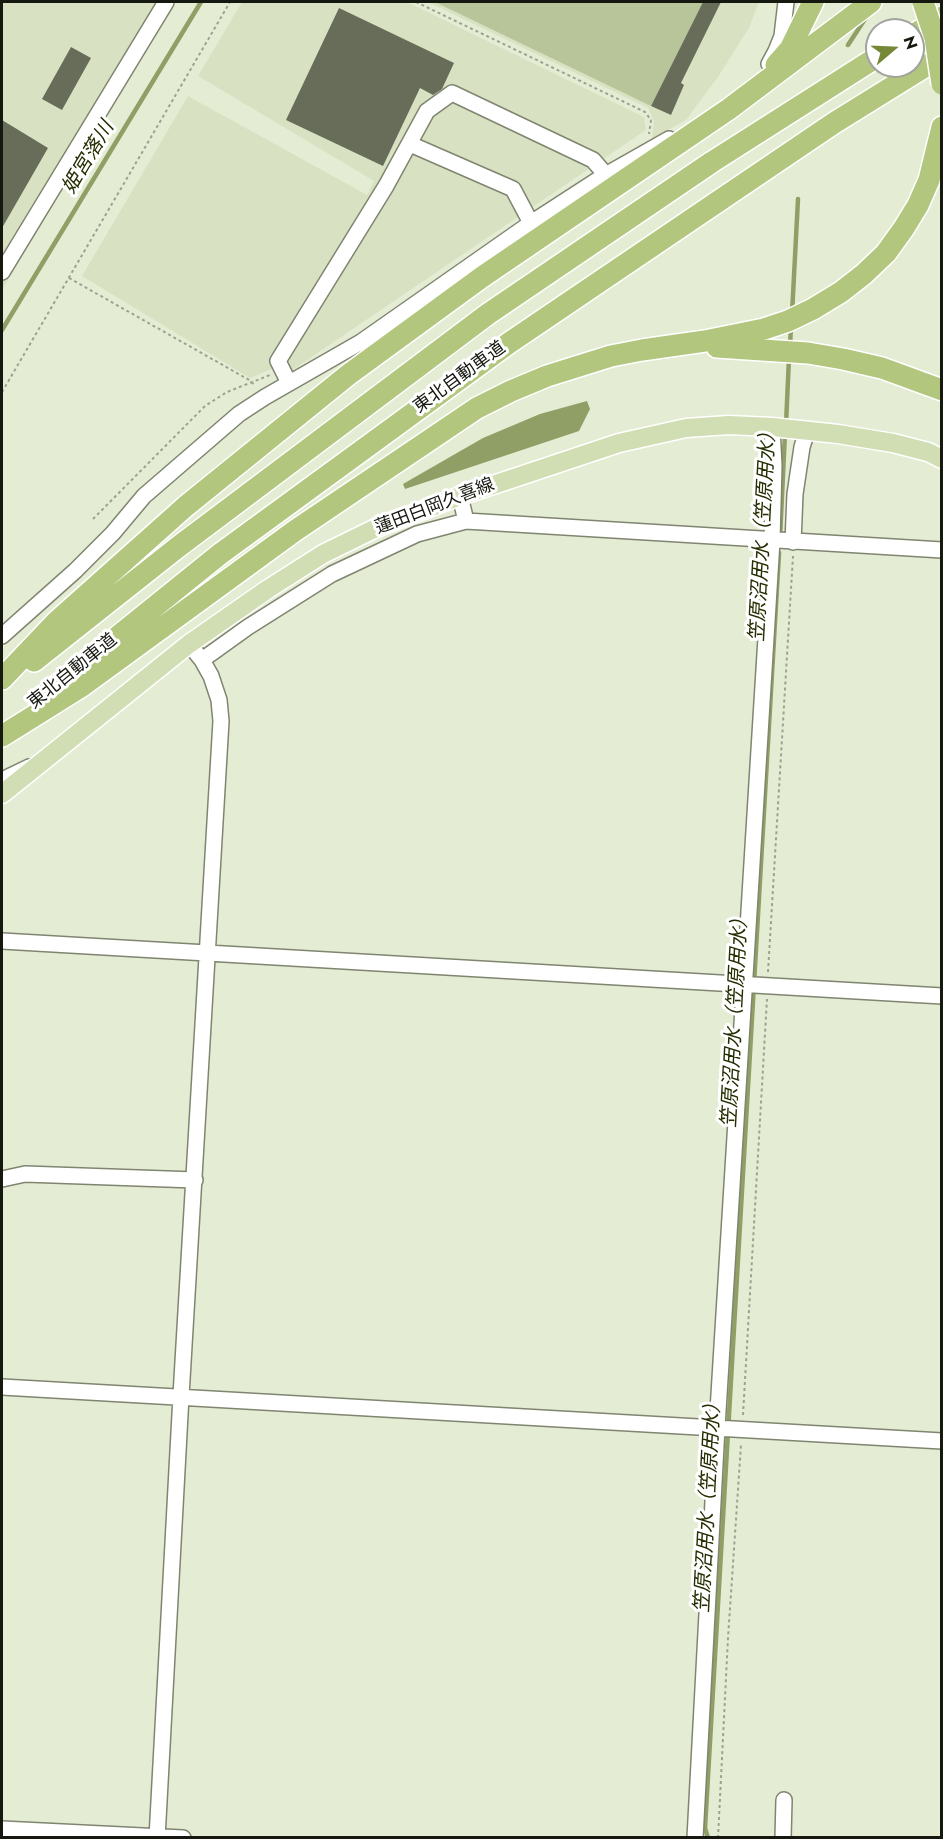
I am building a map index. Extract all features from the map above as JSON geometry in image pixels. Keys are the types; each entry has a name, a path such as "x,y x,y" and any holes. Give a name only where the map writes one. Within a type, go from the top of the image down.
{"highway":[{"path":"749,94 790,49 813,2"},
{"path":"2,679 57,621 186,506 348,375 482,277 621,184 749,94 871,2"},
{"path":"923,2 935,38 942,84"},
{"path":"925,28 942,17"},
{"name":"東北自動車道","path":"2,731 220,554 500,349 834,123 942,56"},
{"name":"東北自動車道","path":"2,688 178,547 389,386 488,314 712,162 865,65"},
{"path":"764,339 788,321 841,292 886,253 904,228 929,180 942,127"},
{"path":"2,736 82,686 296,530 477,408 512,391 579,366 611,356 668,346 764,339 808,353 882,368 942,390"}],"main road":[{"name":"蓮田白岡久喜線","path":"2,794 189,644 267,589 323,554 376,528 460,496 619,443 686,428 729,425 807,431 893,443 928,452 942,459"}],"street":[{"path":"2,272 166,2"},
{"path":"2,636 75,571 113,533 144,496 239,414 361,342 531,223 606,175 726,106 745,92 776,51 782,36 786,2"},
{"path":"289,383 278,362 410,144 427,111 452,93 593,160 606,175"},
{"path":"410,144 513,189 531,223"},
{"path":"695,1838 772,541 774,466 772,427"},
{"path":"794,542 795,494 802,447 807,431"},
{"path":"460,496 466,521"},
{"path":"202,660 277,608 332,574 417,534 466,521 942,550"},
{"path":"157,1837 221,721 219,700 212,676 189,644"},
{"path":"2,780 38,763"},
{"path":"2,941 942,996"},
{"path":"2,1179 25,1174 195,1180"},
{"path":"2,1387 942,1441"},
{"path":"783,1838 784,1800"},
{"path":"2,1829 183,1838"}],"path":[{"path":"2,392 230,2"},
{"path":"416,2 645,112 651,120 643,154"},
{"path":"69,278 251,381 265,397"},
{"path":"93,519 206,406 227,392 274,374"},
{"path":"718,1838 740,1429 794,542"}],"shaded area":[{"path":"2,2 174,2 2,290"},
{"path":"242,2 407,2 644,117 646,130 294,369 282,376 274,368 250,378 82,276 188,96 367,195 374,181 198,76"},
{"path":"428,2 759,2 749,28 718,77 686,120 652,139 654,121 648,108"},
{"path":"435,2 703,2 651,106"},
{"path":"587,401 590,409 579,431 405,489 403,484 483,438 540,414"}],"building":[{"path":"703,2 721,2 681,83 684,85 671,115 651,106"},
{"path":"339,8 454,63 442,89 433,95 420,88 383,166 286,120"},
{"path":"71,47 91,58 62,110 42,99"},
{"path":"2,120 48,148 2,228"}],"waterway":[{"name":"姫宮落川","path":"2,330 201,2"},
{"name":"笠原沼用水（笠原用水）","path":"848,45 867,16"},
{"name":"笠原沼用水（笠原用水）","path":"792,314 798,199"},
{"name":"笠原沼用水（笠原用水）","path":"790,347 791,325"},
{"name":"笠原沼用水（笠原用水）","path":"786,424 789,358"},
{"name":"笠原沼用水（笠原用水）","path":"780,538 785,433"},
{"name":"笠原沼用水（笠原用水）","path":"708,1838 705,1828 779,553"}]}
